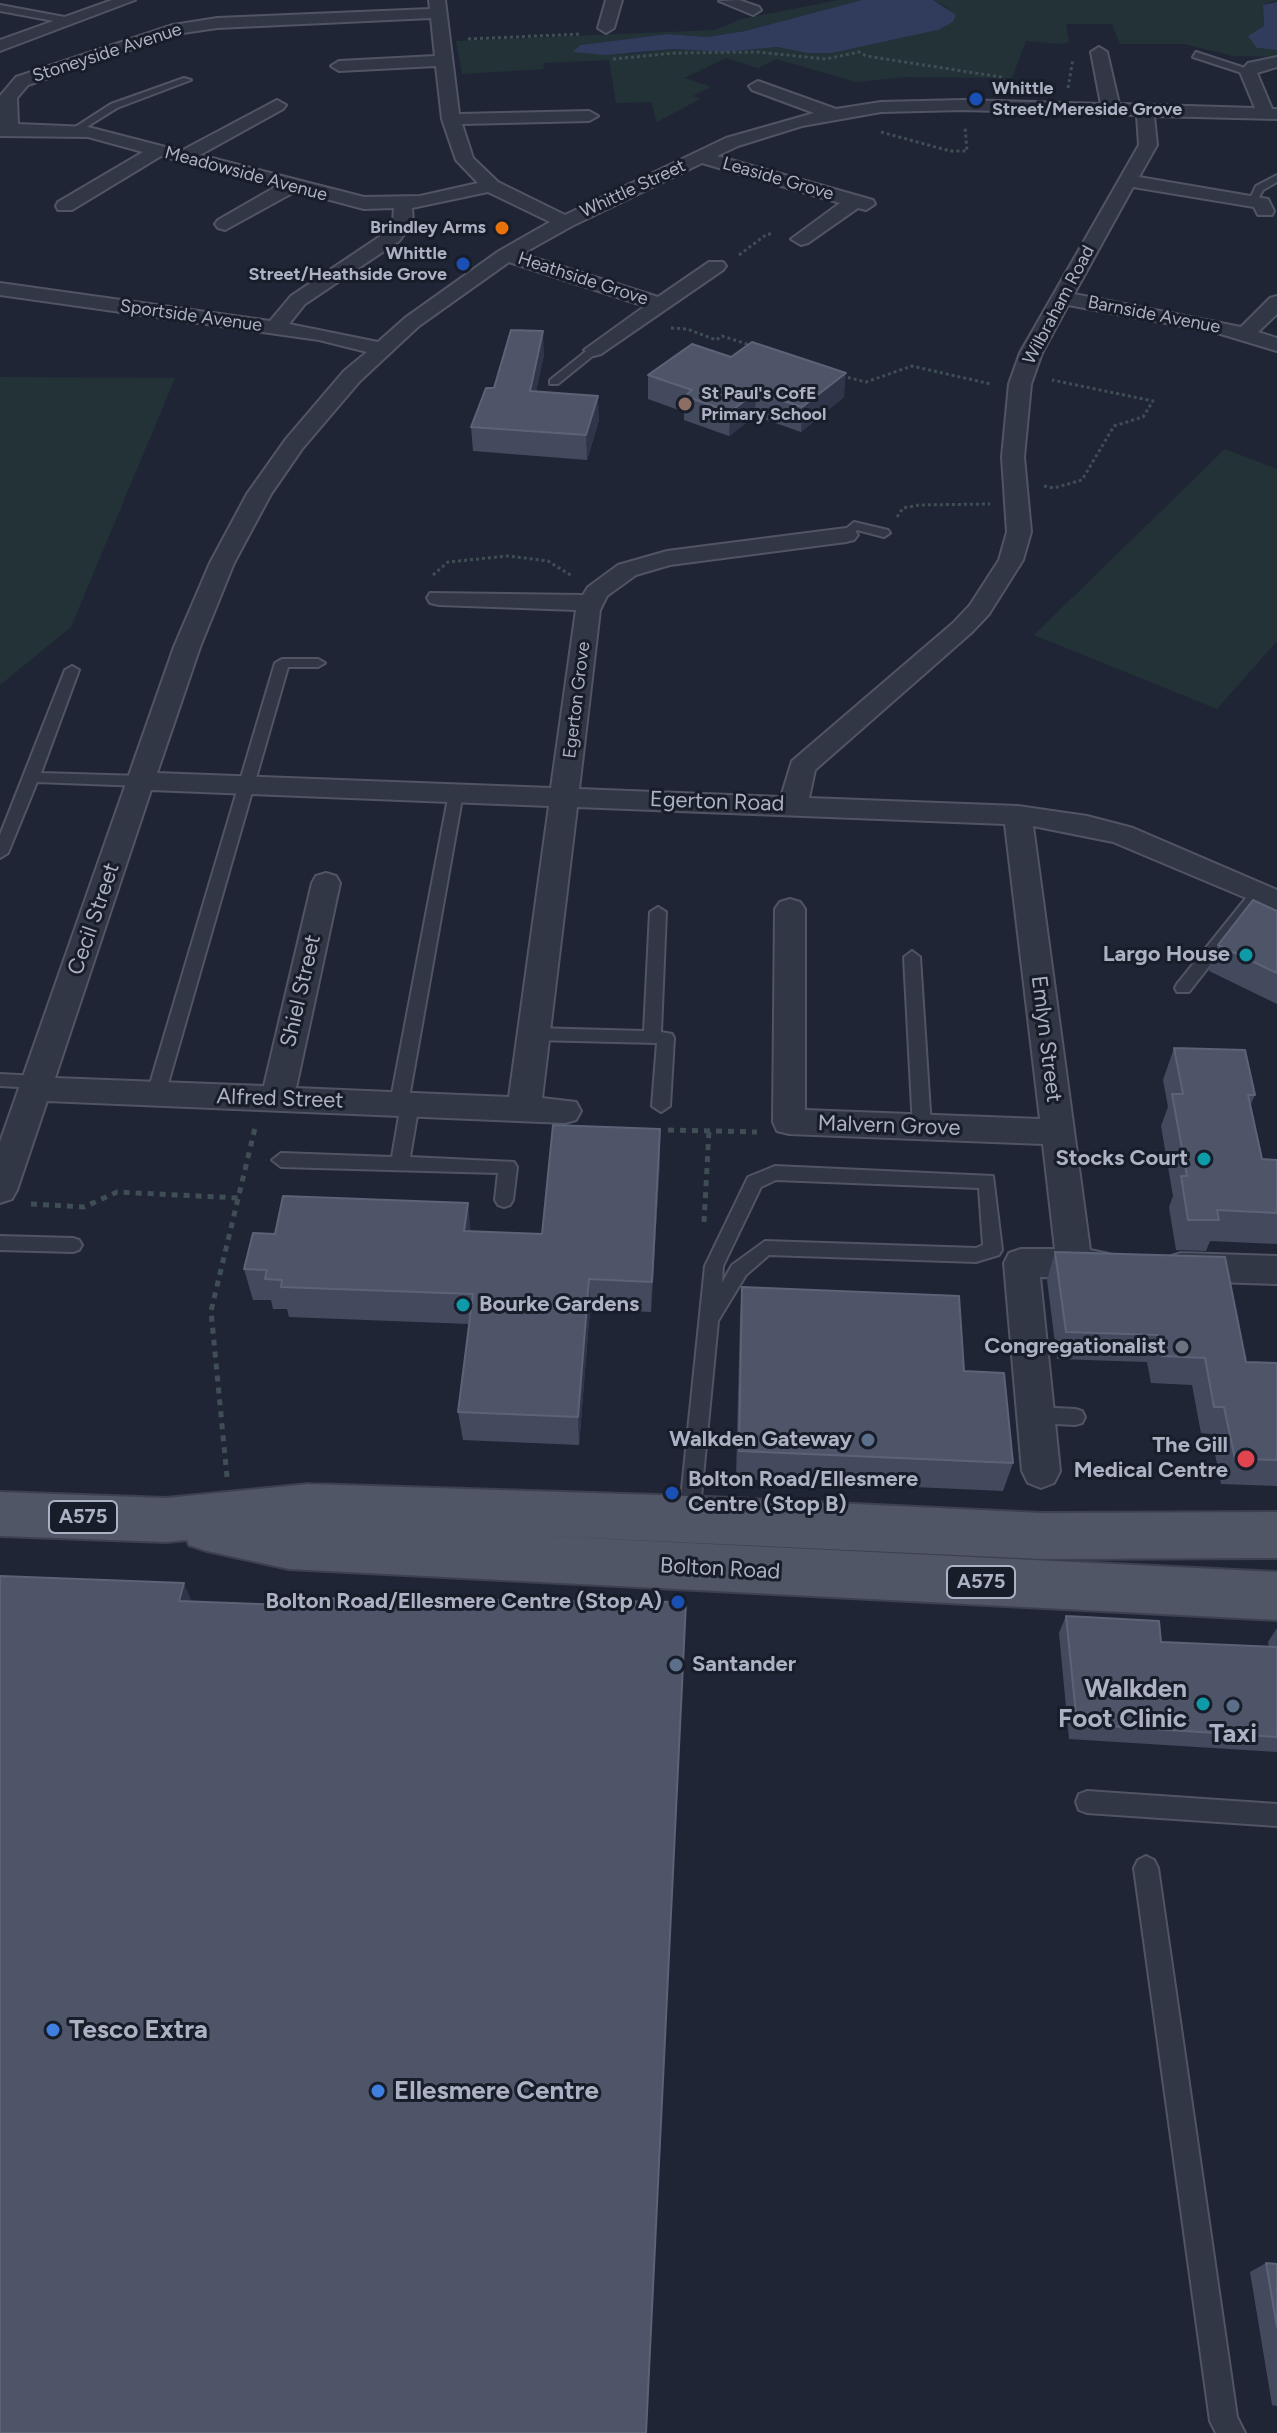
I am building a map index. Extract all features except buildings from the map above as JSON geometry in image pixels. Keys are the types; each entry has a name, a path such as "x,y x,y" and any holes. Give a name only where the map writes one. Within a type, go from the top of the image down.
{"main road":[{"name":"Bolton Road","path":"0,1514 166,1520 309,1506 689,1518 1042,1536 1277,1535"},
{"name":"Bolton Road","path":"166,1520 289,1546 1277,1596"}],"street":[{"path":"0,46 127,0"},
{"path":"243,22 245,0"},
{"path":"606,28 614,0"},
{"path":"437,7 451,119 465,160 491,186 521,204 565,222"},
{"name":"Stoneyside Avenue","path":"4,130 8,97 16,85 30,77 187,26 437,7"},
{"path":"1081,58 1100,55 1111,109"},
{"path":"348,68 443,61"},
{"path":"1272,114 1248,72 1254,67 1277,62"},
{"path":"758,86 832,114"},
{"path":"183,157 277,105"},
{"name":"Whittle Street","path":"187,647 222,563 259,494 322,409 381,349 437,303 506,255 565,222 701,157 775,127 856,110 1014,105 1272,114"},
{"name":"Wilbraham Road","path":"793,805 797,777 811,757 980,609 1017,547 1018,505 1013,457 1021,382 1031,353 1148,145 1145,110"},
{"path":"451,119 589,116"},
{"name":"Meadowside Avenue","path":"4,130 74,131 158,150 347,201 403,204 491,186"},
{"path":"65,206 158,150"},
{"name":"Leaside Grove","path":"701,157 860,202 807,241 780,234"},
{"path":"1128,181 1259,206"},
{"path":"225,224 291,186"},
{"path":"275,328 298,300 392,237 403,222 403,204"},
{"name":"Heathside Grove","path":"506,255 661,304"},
{"name":"Heathside Grove","path":"594,350 716,266"},
{"name":"Sportside Avenue","path":"0,289 275,328 381,349"},
{"name":"Barnside Avenue","path":"1246,333 1277,297"},
{"name":"Barnside Avenue","path":"1061,298 1246,333 1277,345"},
{"path":"439,598 464,608 591,603 606,583 627,570 846,535"},
{"name":"Egerton Grove","path":"564,797 591,603"},
{"name":"Cecil Street","path":"0,1190 187,647"},
{"name":"Egerton Road","path":"141,781 1018,815 1087,825 1123,835 1268,896"},
{"path":"524,1109 564,797"},
{"name":"Emlyn Street","path":"1018,815 1074,1263"},
{"name":"Shiel Street","path":"270,1098 326,883"},
{"name":"Malvern Grove","path":"790,909 789,1122 1058,1132"},
{"name":"Alfred Street","path":"36,1085 156,1094 565,1111"},
{"path":"1041,1471 1036,1415 1007,1256 1074,1263 1277,1270"}],"lane":[{"path":"0,8 70,21"},
{"path":"1196,55 1248,72"},
{"path":"74,131 114,106 187,80"},
{"path":"1259,206 1259,188 1277,178"},
{"path":"554,382 594,350"},
{"path":"846,535 854,526 884,533"},
{"path":"156,1094 282,663 318,663"},
{"path":"0,853 72,670"},
{"path":"32,777 141,781"},
{"path":"400,1164 404,1104 456,793"},
{"path":"1183,988 1268,896"},
{"path":"652,1037 658,912"},
{"path":"912,957 922,1127"},
{"path":"534,1034 666,1038 661,1106"},
{"path":"0,1080 36,1085"},
{"path":"281,1160 508,1167 504,1200"},
{"path":"685,1568 714,1266 754,1182 775,1173 987,1181 1007,1256 765,1248 739,1270 710,1318"},
{"path":"0,1243 73,1245"},
{"path":"1036,1415 1075,1417"},
{"path":"1087,1802 1277,1815"},
{"path":"1146,1868 1224,2421 1231,2433"}],"path":[{"path":"441,40 589,34 606,28"},
{"path":"613,59 675,53 757,52 826,59 859,52 866,56 1004,78 1014,105"},
{"path":"1070,107 1068,78 1074,58 1081,58"},
{"path":"856,110 878,132 950,151 967,151 963,105"},
{"path":"716,266 734,258 767,234 780,234"},
{"path":"627,327 687,329 716,340 722,336 765,350"},
{"path":"835,373 866,382 912,366 1153,401 1143,417 1114,426 1082,480 1054,488 1015,480"},
{"path":"884,533 903,508 940,504 1018,505"},
{"path":"230,1513 211,1311 239,1198 270,1098"},
{"path":"28,1204 84,1207 117,1192 239,1198"}],"shaded area":[{"path":"839,0 862,0 745,31 707,37 668,34 580,45 630,54 674,49 724,52 777,47 807,53 832,53 938,30 948,8 933,0 1277,0 1263,5 1264,27 1257,48 1277,50 1277,57 1233,56 1184,44 1120,44 1112,24 1066,24 1069,42 1026,41 1012,78 906,77 856,82 776,59 758,68 726,58 684,78 711,87 693,96 700,99 657,122 651,102 616,103 609,60 543,63 544,69 462,74 456,41 715,30 741,19"},
{"path":"0,377 175,378 71,627 0,685"},
{"path":"1225,449 1277,469 1277,641 1217,709 1034,635"}],"water":[{"path":"862,0 933,0 956,15 953,22 938,30 832,53 807,53 777,47 724,52 674,49 605,55 573,52 580,45 668,34 707,37 745,31"},
{"path":"1277,2 1277,50 1257,48 1248,36 1264,26 1263,5"}],"place":[{"name":"Whittle Street/Mereside Grove","path":"976,99"},
{"name":"Brindley Arms","path":"502,228"},
{"name":"Whittle Street/Heathside Grove","path":"463,264"},
{"name":"St Paul's CofE Primary School","path":"685,404"},
{"name":"Largo House","path":"1246,955"},
{"name":"Stocks Court","path":"1204,1159"},
{"name":"Bourke Gardens","path":"463,1305"},
{"name":"Congregationalist","path":"1182,1347"},
{"name":"Walkden Gateway","path":"868,1440"},
{"name":"The Gill Medical Centre","path":"1246,1459"},
{"name":"Bolton Road/Ellesmere Centre (Stop B)","path":"672,1493"},
{"name":"Bolton Road/Ellesmere Centre (Stop A)","path":"678,1602"},
{"name":"Santander","path":"676,1665"},
{"name":"Walkden Foot Clinic","path":"1203,1704"},
{"name":"Taxi","path":"1233,1706"},
{"name":"Tesco Extra","path":"53,2030"},
{"name":"Ellesmere Centre","path":"378,2091"}]}
